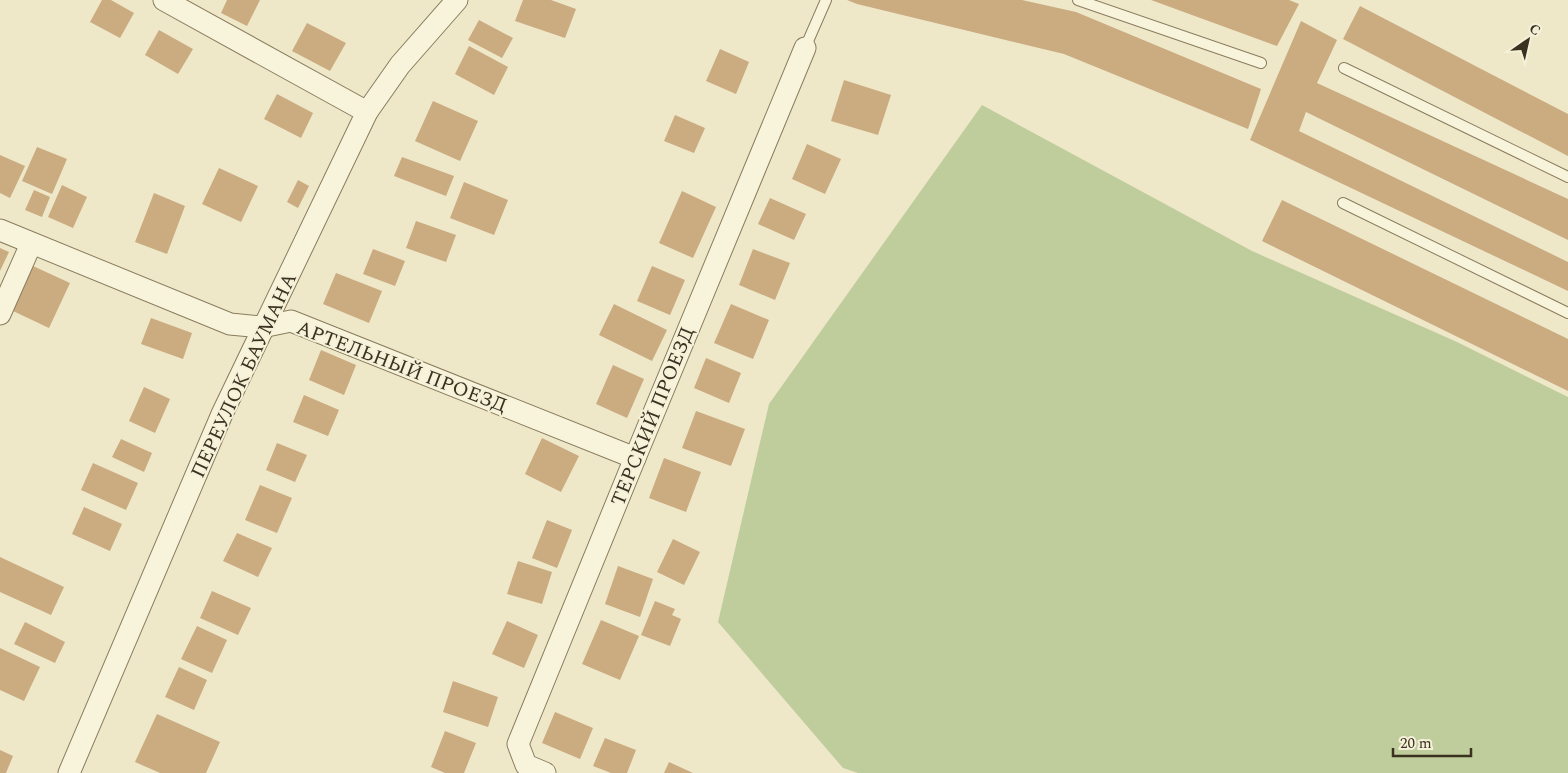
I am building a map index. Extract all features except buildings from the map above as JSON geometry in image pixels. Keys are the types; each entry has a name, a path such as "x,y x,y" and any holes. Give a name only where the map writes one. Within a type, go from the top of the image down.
{"street":[{"path":"164,0 367,112"},
{"name":"ПЕРЕУЛОК БАУМАНА","path":"69,773 222,414 262,327 367,112 400,65 457,0"},
{"name":"ТЕРСКИЙ ПРОЕЗД","path":"545,773 526,764 518,744 805,48"},
{"name":"АРТЕЛЬНЫЙ ПРОЕЗД","path":"0,230 230,324 262,327 291,321 635,458"},
{"path":"0,314 31,244"}],"lane":[{"path":"805,48 826,0"},
{"path":"1078,0 1261,63"},
{"path":"1344,68 1568,177"},
{"path":"1343,203 1568,313"}],"green space":[{"path":"982,105 1252,251 1457,342 1568,397 1568,773 858,773 843,768 718,622 769,404"}]}
